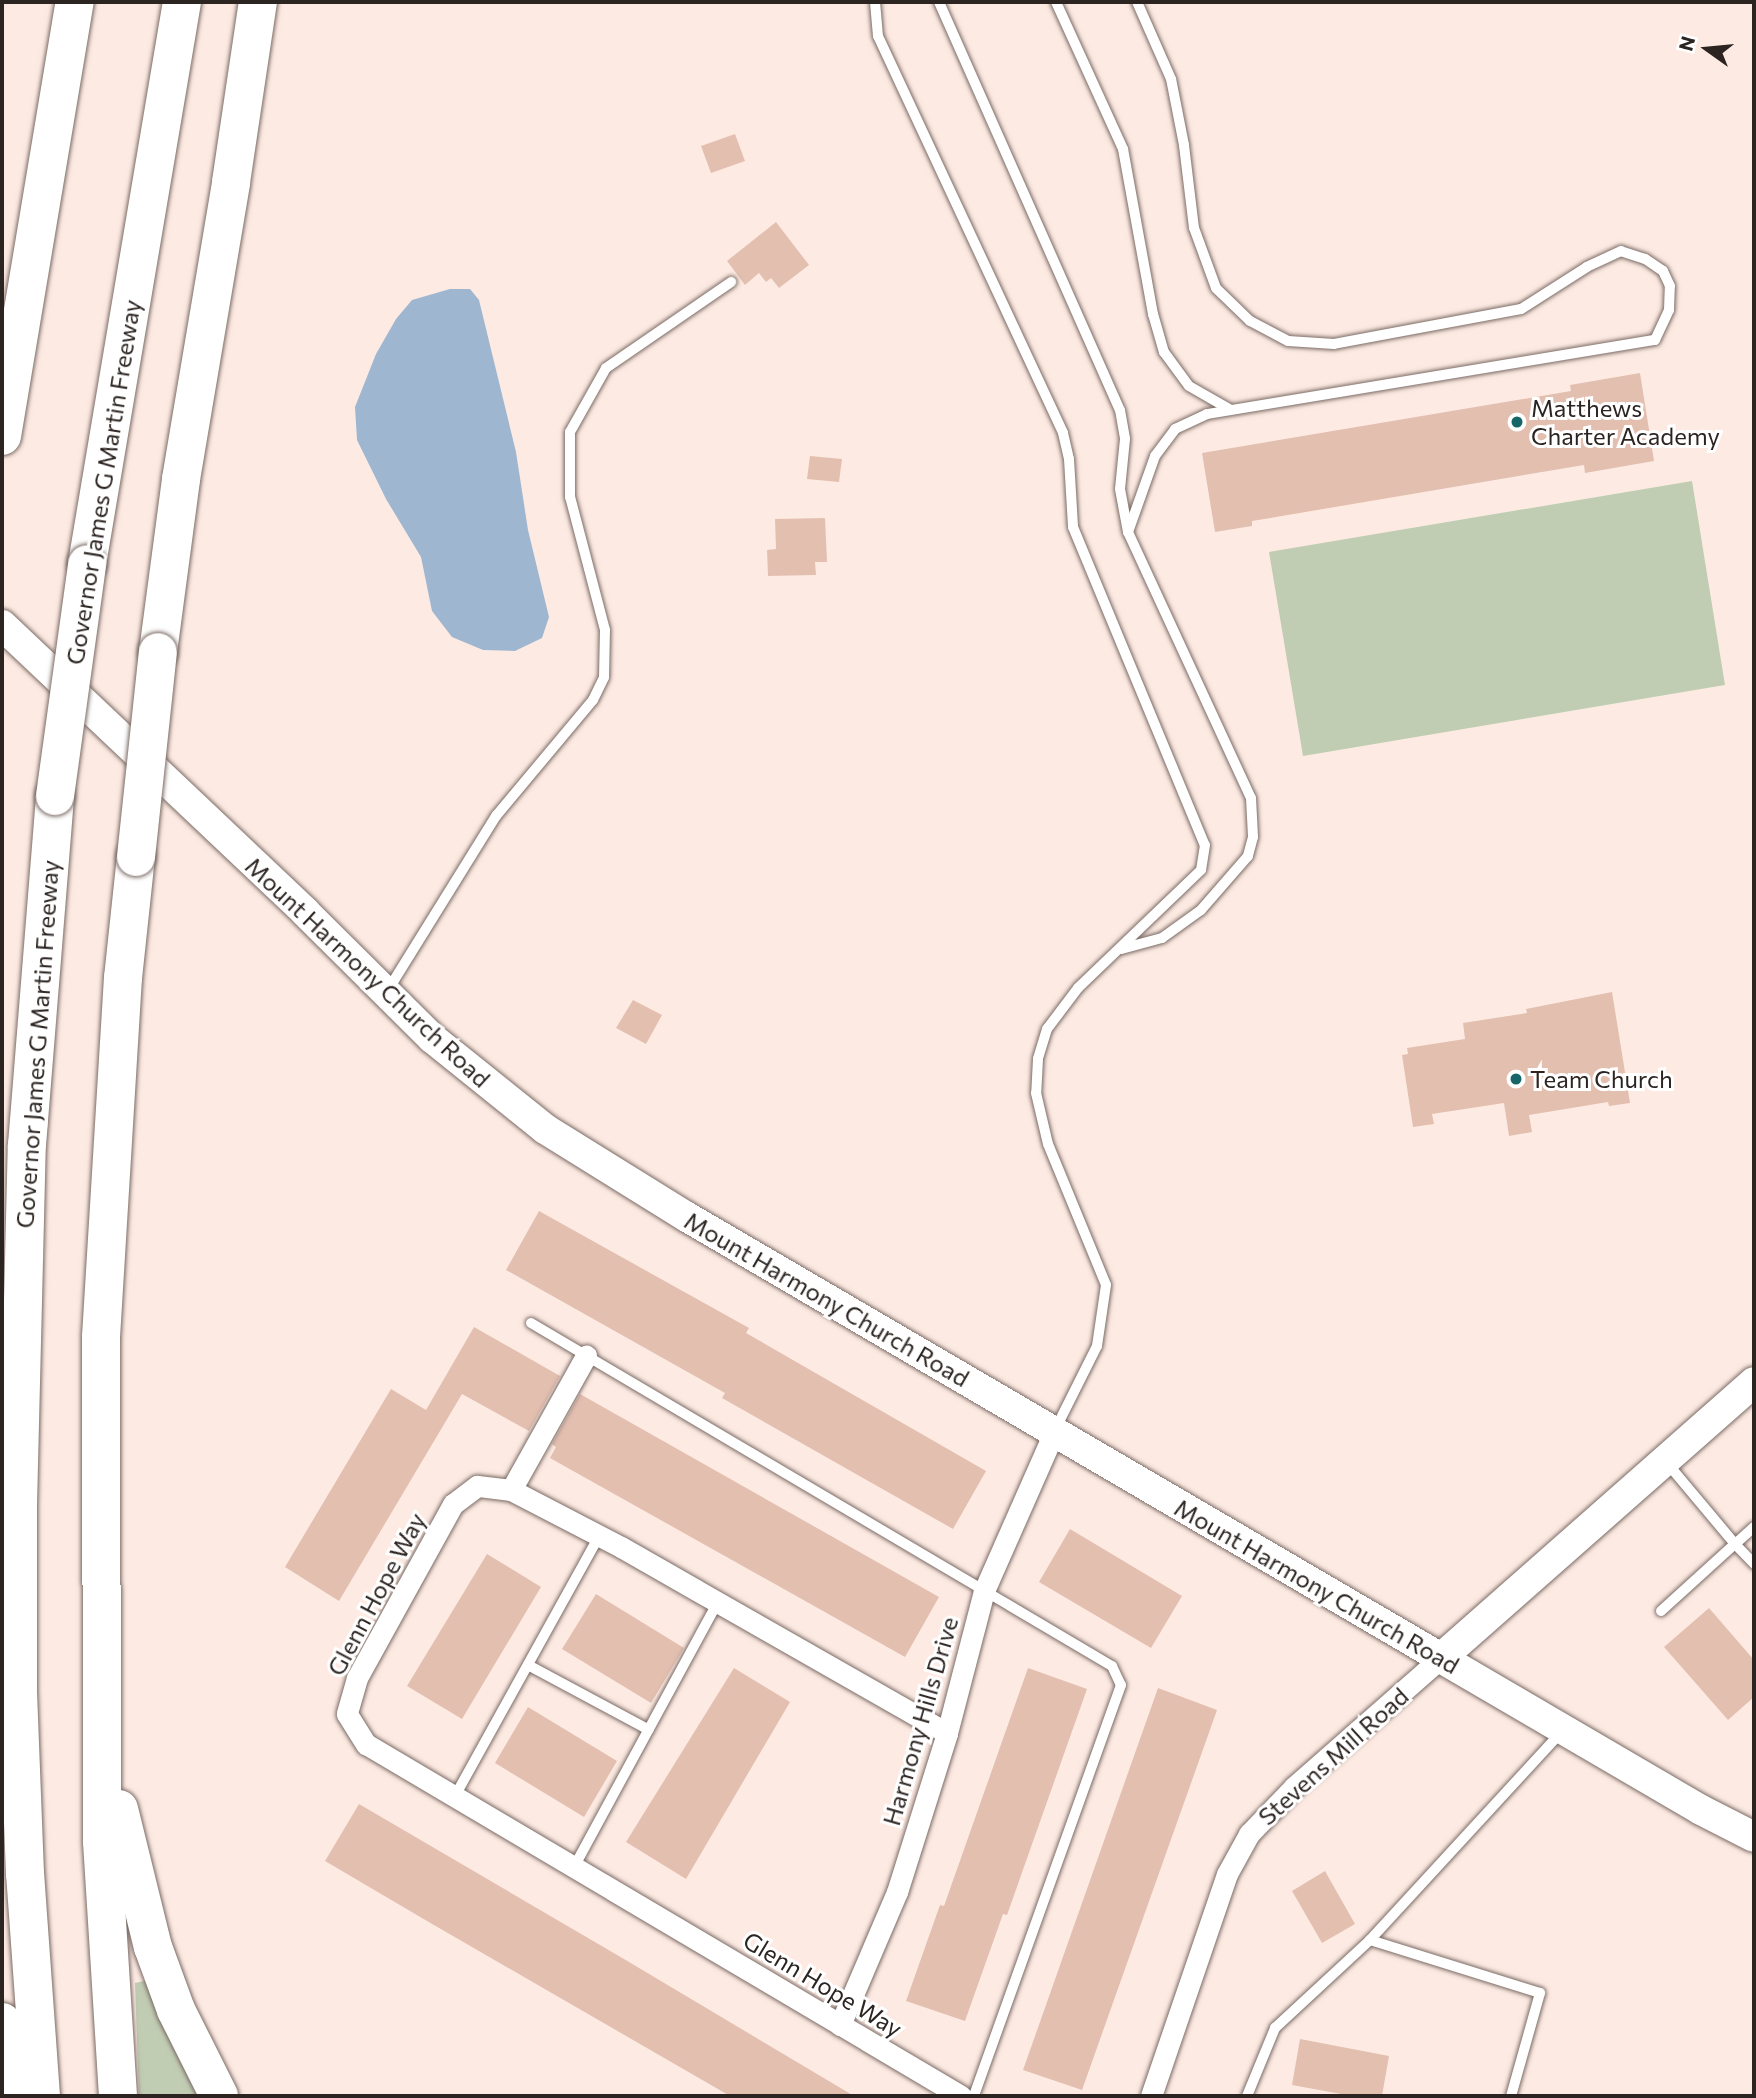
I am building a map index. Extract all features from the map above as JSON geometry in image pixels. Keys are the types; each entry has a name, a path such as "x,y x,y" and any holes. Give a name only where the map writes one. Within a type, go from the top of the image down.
{"highway":[{"path":"2,436 75,2"},
{"name":"Governor James G Martin Freeway","path":"41,2096 25,1874 18,1690 18,1505 27,1144 55,796 87,564 183,2"},
{"path":"118,2096 102,1841 101,1337 123,978 158,652 181,479 258,2"},
{"path":"2,1258 6,1193 48,873"},
{"path":"102,1690 119,1810 153,1947 176,2010 219,2096"},
{"path":"2,2022 9,2096"}],"street":[{"name":"Mount Harmony Church Road","path":"2,625 432,1038 545,1129 687,1217 1054,1432 1563,1730 1754,1837"},
{"path":"511,1490 586,1356"},
{"name":"Stevens Mill Road","path":"1151,2096 1227,1874 1249,1833 1294,1787 1754,1382"},
{"name":"Harmony Hills Drive","path":"840,2025 897,1892 947,1733 984,1591 1054,1432"},
{"name":"Glenn Hope Way","path":"947,1733 599,1536 511,1490 477,1486 453,1504 356,1678 347,1714 366,1744 961,2096"}],"lane":[{"path":"875,2 878,36 1063,433 1069,459 1073,527 1205,845 1200,870 1078,988 1047,1029 1038,1059 1037,1103 1048,1144 1106,1285 1097,1346 1054,1432"},
{"path":"939,2 1120,410 1125,439 1120,489 1128,532 1251,798 1253,837 1248,856 1201,910 1162,938 1119,949"},
{"path":"1056,2 1123,149 1153,314 1164,352 1189,386 1231,410"},
{"path":"1128,532 1156,456 1175,429 1207,414 1656,340 1669,310 1670,286 1663,271 1645,259 1621,251 1587,267 1521,309 1334,344 1288,341 1250,321 1216,288 1194,229 1184,145 1171,79 1136,2"},
{"path":"386,993 496,816 593,700 604,677 605,630 570,497 570,432 606,368 732,282"},
{"path":"531,1323 1112,1666 1121,1685 974,2096"},
{"path":"1665,1461 1754,1564"},
{"path":"1661,1611 1754,1527"},
{"path":"455,1797 599,1536"},
{"path":"574,1867 718,1602"},
{"path":"528,1665 649,1730"},
{"path":"1247,2096 1275,2028 1370,1940 1563,1730"},
{"path":"1370,1940 1540,1993 1511,2096"}],"green space":[{"path":"1692,481 1725,685 1303,756 1269,552"},
{"path":"154,1979 203,2096 139,2096 135,1983"}],"water":[{"path":"450,289 470,289 479,300 516,452 528,530 549,617 542,638 515,651 483,650 452,637 432,611 421,557 386,499 357,440 355,407 376,354 396,319 412,300"}],"building":[{"path":"735,134 745,161 711,173 701,146"},
{"path":"776,222 809,265 779,288 771,278 766,282 759,273 745,285 727,261"},
{"name":"Matthews Charter Academy","path":"1640,373 1654,461 1585,473 1584,465 1252,521 1252,526 1215,532 1202,453 1571,391 1570,385"},
{"path":"810,456 842,459 839,482 807,479"},
{"path":"825,518 827,562 815,562 816,575 768,576 767,550 776,549 775,519"},
{"name":"Team Church","path":"1612,992 1630,1103 1609,1106 1608,1102 1529,1115 1532,1132 1509,1136 1504,1103 1432,1114 1434,1124 1413,1127 1402,1055 1408,1054 1407,1048 1465,1039 1463,1023 1527,1013 1526,1009"},
{"path":"633,1000 662,1015 646,1044 616,1028"},
{"path":"539,1211 749,1328 746,1333 986,1471 953,1529 722,1398 725,1393 506,1270"},
{"path":"474,1327 560,1376 529,1431 462,1394 339,1601 285,1567 391,1389 426,1410"},
{"path":"580,1394 939,1597 905,1657 550,1458 556,1447 552,1444"},
{"path":"1070,1529 1182,1596 1151,1648 1039,1582"},
{"path":"487,1554 541,1587 462,1719 407,1686"},
{"path":"596,1594 684,1648 651,1703 562,1649"},
{"path":"1709,1608 1754,1660 1754,1697 1728,1720 1664,1647"},
{"path":"734,1668 790,1702 686,1879 626,1842"},
{"path":"1028,1668 1087,1689 1007,1915 1003,1914 965,2021 906,2001 940,1905 944,1906"},
{"path":"1158,1688 1217,1710 1082,2090 1023,2070"},
{"path":"528,1707 617,1761 584,1817 495,1763"},
{"path":"359,1804 854,2096 730,2096 325,1861"},
{"path":"1325,1871 1355,1924 1322,1943 1292,1891"},
{"path":"1300,2039 1389,2056 1382,2096 1352,2096 1292,2085"}],"place":[{"name":"Matthews Charter Academy","path":"1517,422"},
{"name":"Team Church","path":"1516,1079"}]}
